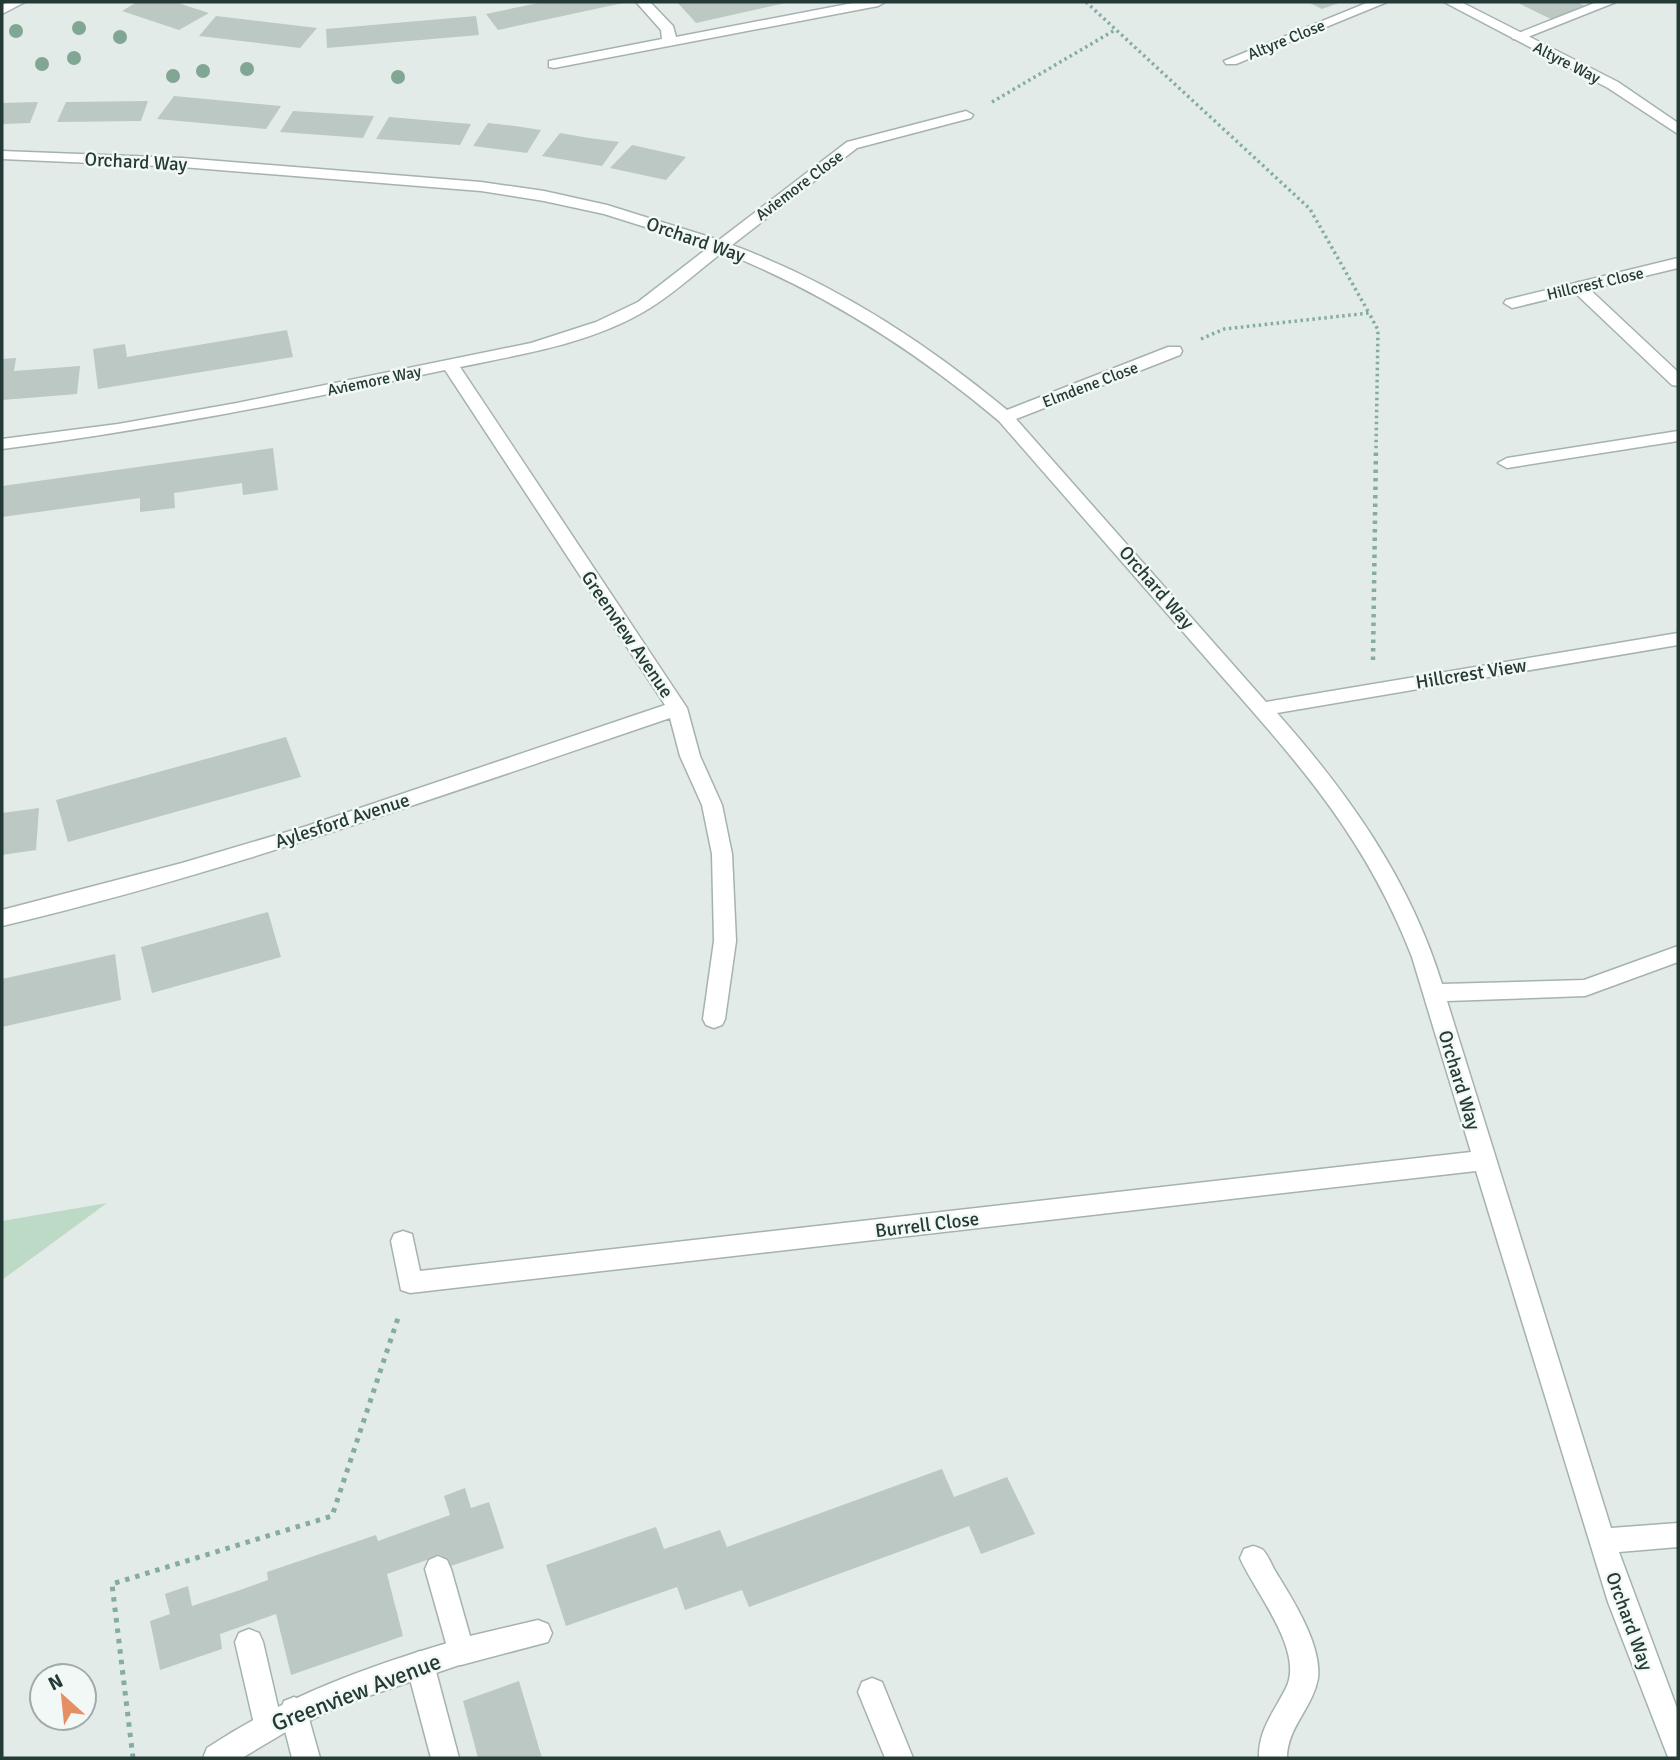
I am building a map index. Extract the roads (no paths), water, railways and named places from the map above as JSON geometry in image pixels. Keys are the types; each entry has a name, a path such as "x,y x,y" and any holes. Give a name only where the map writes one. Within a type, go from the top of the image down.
{"street":[{"path":"2,10 18,2"},
{"path":"643,2 668,29 669,42"},
{"path":"554,64 878,2"},
{"name":"Altyre Close","path":"1231,61 1380,2"},
{"name":"Altyre Way","path":"1451,2 1613,85 1678,130"},
{"path":"1518,36 1609,2"},
{"name":"Aviemore Close","path":"719,246 852,145 966,115"},
{"name":"Orchard Way","path":"2,155 264,168 488,188 610,211 719,246 802,280 885,326 958,376 1005,417 1263,709 1336,796 1375,852 1408,917 1602,1541 1642,1657 1678,1747"},
{"name":"Aviemore Way","path":"2,444 131,427 535,347 601,325 644,305 719,246"},
{"name":"Hillcrest Close","path":"1512,303 1678,263"},
{"path":"1578,287 1678,381"},
{"name":"Elmdene Close","path":"1005,417 1174,351"},
{"name":"Greenview Avenue","path":"449,365 677,708 690,756 712,805 722,853 725,942 714,1019"},
{"path":"1507,463 1678,436"},
{"name":"Hillcrest View","path":"1263,709 1678,639"},
{"name":"Aylesford Avenue","path":"2,918 181,871 314,831 677,708"},
{"path":"1433,993 1585,988 1678,954"},
{"name":"Burrell Close","path":"402,1241 410,1283 1485,1160"},
{"path":"1602,1541 1678,1535"},
{"path":"1253,1558 1297,1639 1306,1668 1300,1690 1278,1725 1273,1758"},
{"path":"438,1569 461,1652"},
{"name":"Greenview Avenue","path":"217,1758 268,1724 295,1711 420,1664 538,1633"},
{"path":"248,1642 268,1724"},
{"path":"420,1664 445,1758"},
{"path":"872,1692 899,1758"},
{"path":"295,1711 306,1758"}]}
